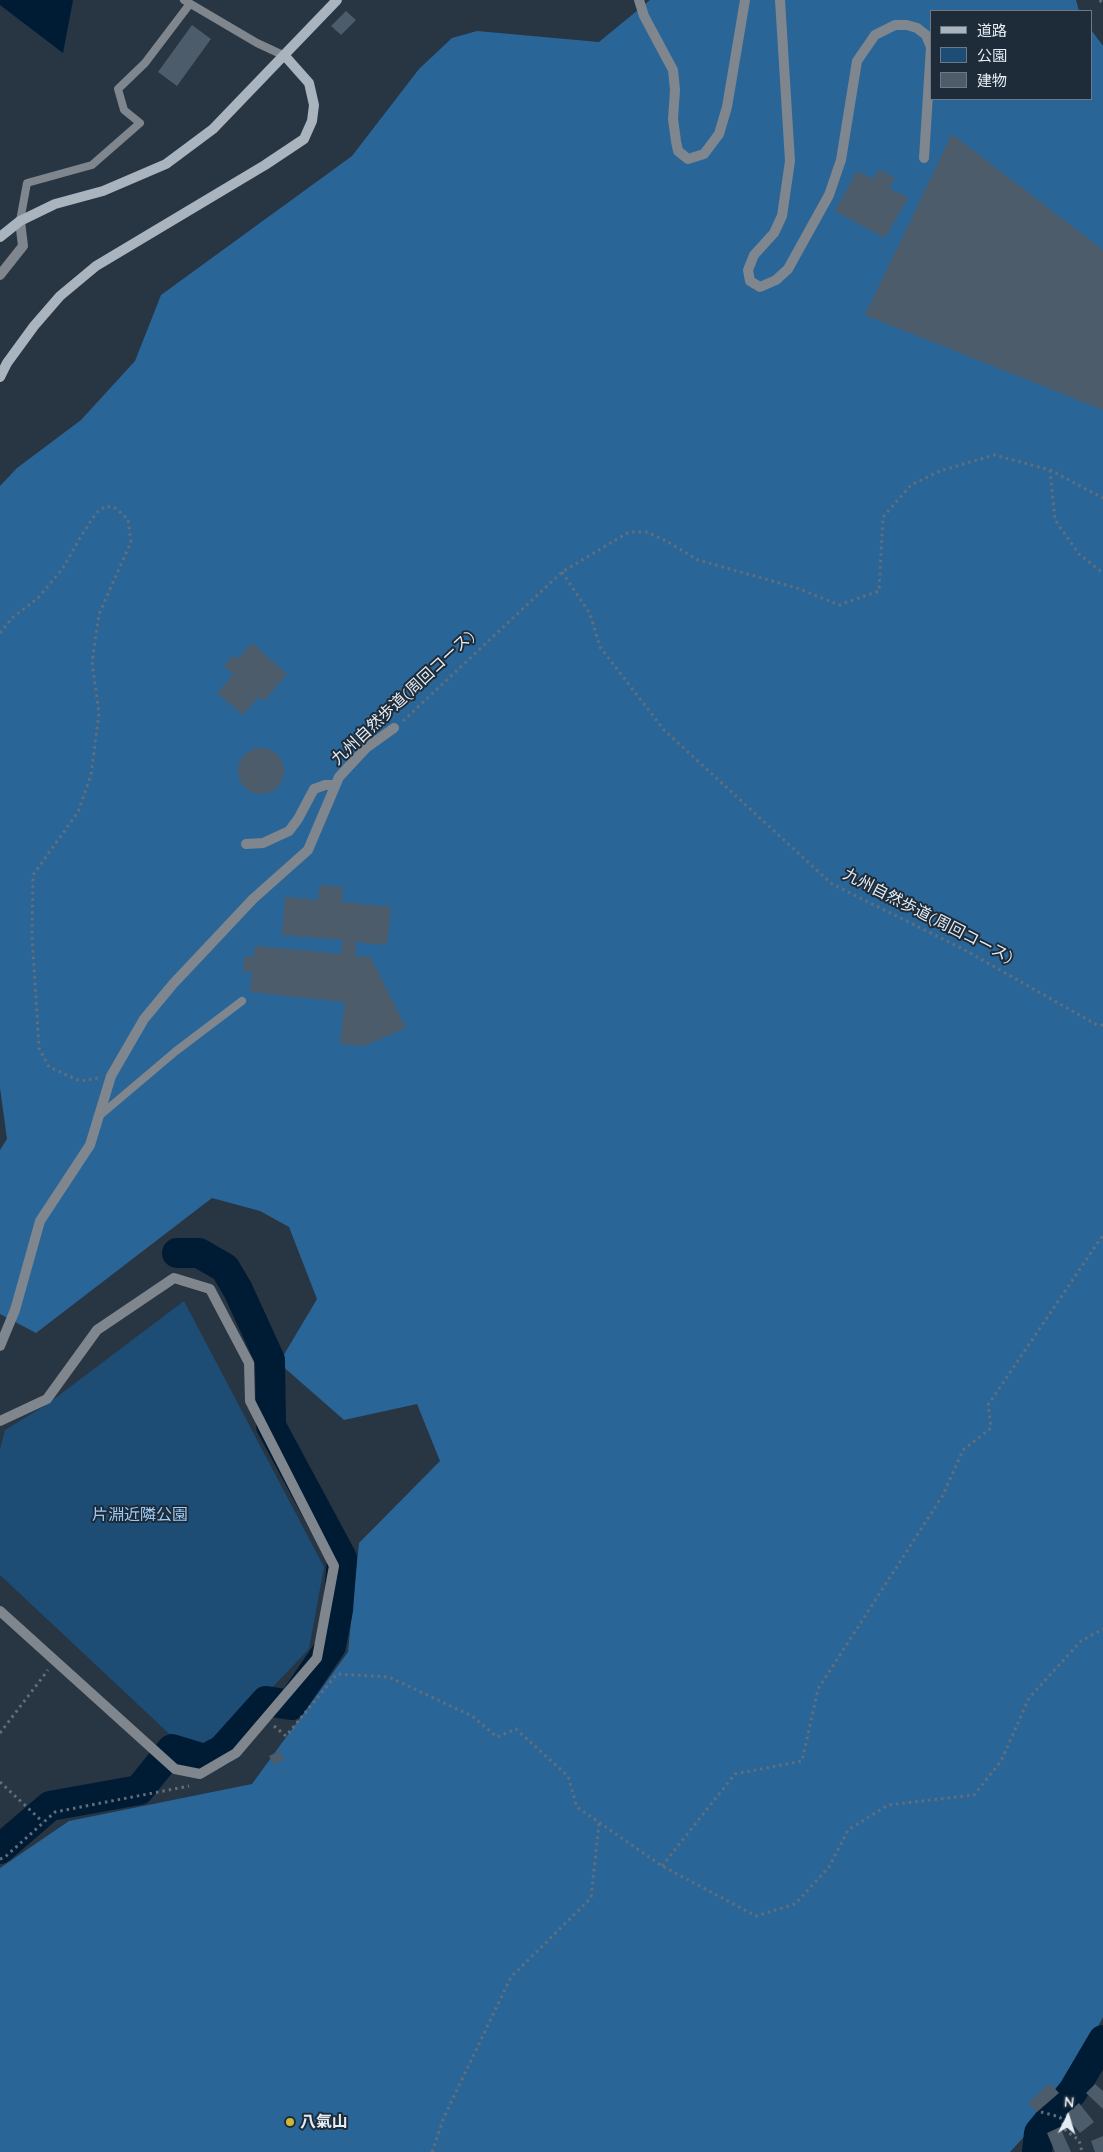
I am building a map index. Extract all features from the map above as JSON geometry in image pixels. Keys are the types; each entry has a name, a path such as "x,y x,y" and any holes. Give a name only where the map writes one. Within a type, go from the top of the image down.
{"street":[{"path":"0,237 20,221 55,204 103,191 166,164 213,129 285,56 336,0"},
{"path":"639,0 644,16 673,70 675,90 673,119 676,141 678,151 688,159 704,154 719,134 727,107 745,0"},
{"path":"780,0 790,161 782,216 774,234 754,254 748,270 750,281 760,287 776,280 788,269 829,195 841,160 857,61 875,35 895,25 907,25 917,28 926,35 930,45"},
{"path":"0,377 7,363 34,326 60,296 96,266 258,169 304,139 312,121 314,105 309,83 285,56"},
{"path":"924,158 930,63"},
{"path":"0,275 23,246 20,221"},
{"name":"九州自然歩道(周回コース)","path":"0,1346 15,1310 40,1221 90,1145 111,1076 144,1019 173,984 253,899 308,850 339,777 366,748 394,728"},
{"path":"246,844 264,843 288,830 301,813 314,789 325,785 335,785"},
{"path":"0,1421 47,1399 97,1330 174,1278 210,1289 249,1363 250,1401 334,1566 317,1658 236,1753 200,1774 175,1769 0,1611"}],"lane":[{"path":"20,221 27,183 92,165 140,123 124,110 118,89 145,62 186,2 257,43 285,56"},
{"path":"97,1119 176,1051 242,1001"}],"path":[{"path":"1100,0 1103,5"},
{"path":"562,572 629,532 647,532 698,560 797,588 839,605 880,591 883,517 911,485 940,471 994,455 1050,470 1103,498"},
{"path":"1050,470 1055,520 1079,554 1103,573"},
{"path":"0,633 12,618 38,598 63,568 96,514 106,506 115,508 128,519 131,542 99,614 92,662 99,713 91,775 78,812 32,875 32,935 39,1048 49,1067 80,1081 111,1076"},
{"name":"九州自然歩道(周回コース)","path":"394,728 562,572 590,614 600,647 664,730 832,884 963,949 1098,1025 1103,1026"},
{"path":"662,1866 735,1774 802,1761 818,1689 943,1495 963,1450 992,1428 988,1404 1103,1236"},
{"path":"266,1719 286,1736 337,1674 389,1677 472,1716 497,1737 516,1729 568,1776 577,1807 662,1866 756,1916 795,1904 829,1867 848,1830 888,1805 974,1795 1001,1761 1029,1698 1081,1641 1103,1629"},
{"path":"0,1733 56,1660"},
{"path":"0,1859 5,1857 55,1812 193,1786 200,1774"},
{"path":"0,1782 44,1822"},
{"path":"432,2152 444,2116 511,1977 591,1898 599,1823"},
{"path":"1041,2112 1060,2117 1066,2130 1079,2140 1082,2152"}],"green space":[{"name":"片淵近隣公園","path":"184,1301 324,1567 309,1649 220,1742 198,1748 178,1742 0,1575 0,1450 5,1430 46,1405"}],"shaded area":[{"path":"0,0 73,0 63,53 0,5"},
{"path":"650,0 1076,0 1079,10 930,10 930,100 1093,100 1093,32 1103,46 1103,2017 1093,2036 1033,2127 1010,2152 0,2152 0,1868 69,1821 252,1784 348,1652 359,1543 440,1461 417,1404 344,1420 279,1363 317,1299 289,1227 260,1211 212,1198 36,1333 0,1314 0,1150 7,1139 0,1088 0,486 17,468 81,420 135,361 161,295 352,156 419,69 452,38 477,31 599,42"}],"building":[{"path":"346,11 356,20 341,35 331,26"},
{"path":"192,25 211,39 177,86 158,72"},
{"path":"952,134 1103,250 1103,410 865,315"},
{"path":"879,169 895,178 889,188 908,198 885,238 835,211 857,171 873,179"},
{"path":"252,643 287,674 264,701 259,697 243,715 217,693 233,675 224,666 233,655 238,659"},
{"path":"261,748 274,752 280,758 284,771 280,784 274,790 261,794 248,790 242,784 238,771 242,758 248,752"},
{"path":"320,885 343,887 342,902 391,907 387,945 356,942 355,956 371,957 406,1028 364,1046 340,1044 345,1002 250,992 252,972 243,971 244,956 254,957 255,946 341,954 343,940 282,935 285,897 318,900"},
{"path":"280,1751 284,1759 274,1765 269,1756"},
{"path":"1050,2083 1059,2093 1037,2112 1028,2103"},
{"path":"1095,2084 1103,2091 1103,2109 1086,2093"},
{"path":"1079,2103 1094,2122 1080,2133 1065,2115"},
{"path":"1060,2127 1071,2152 1055,2152 1047,2133"},
{"path":"1103,2136 1103,2152 1095,2152 1091,2141"}],"waterway":[{"path":"0,1849 50,1806 139,1790 172,1749 205,1759 222,1750 266,1701 291,1705 331,1646 338,1610 342,1558 271,1426 270,1360 238,1290 225,1268 199,1253 177,1253"},
{"path":"1037,2152 1039,2133 1073,2091 1103,2040"}],"place":[{"name":"八氣山","path":"290,2122"}]}
